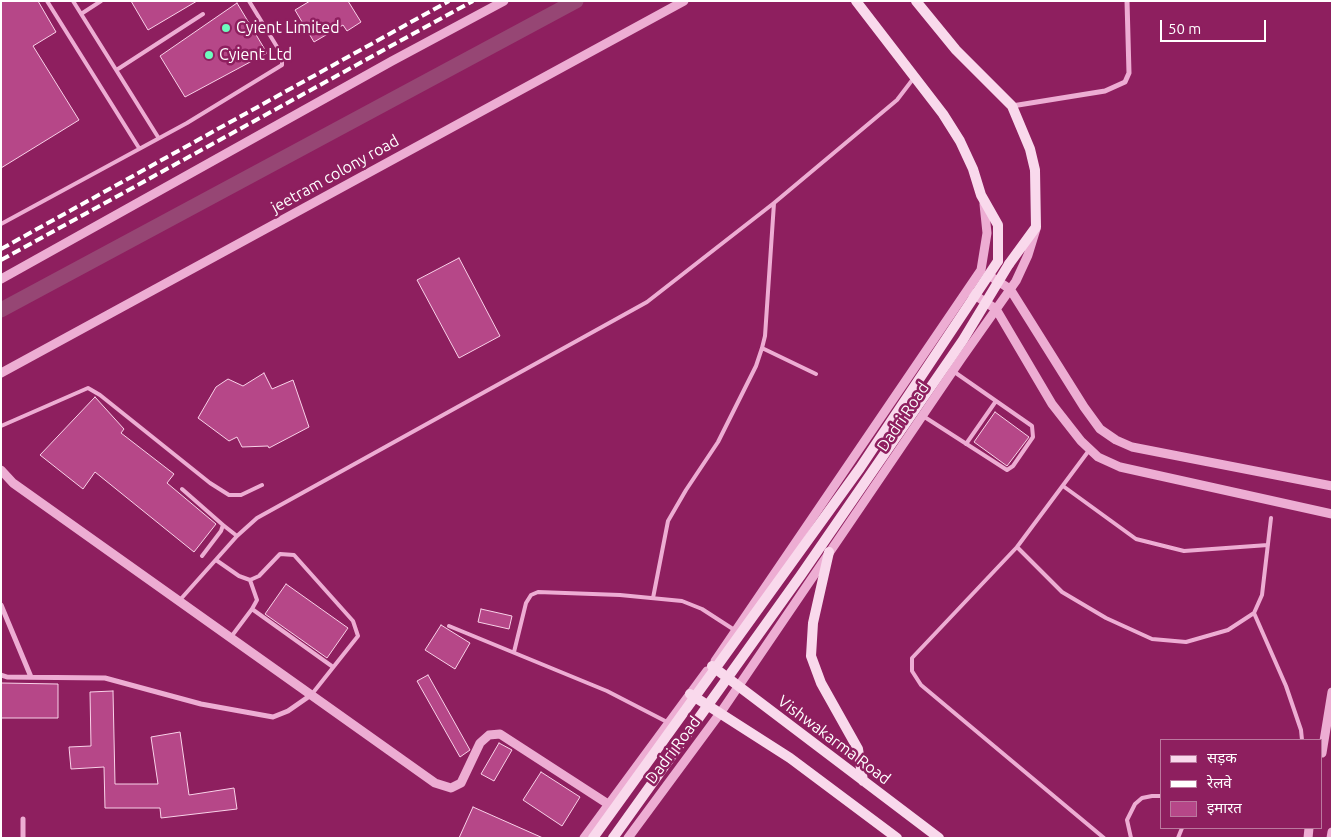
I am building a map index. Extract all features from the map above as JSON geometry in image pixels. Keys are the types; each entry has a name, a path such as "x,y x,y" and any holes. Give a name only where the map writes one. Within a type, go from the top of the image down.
{"main road":[{"name":"Dadri Road","path":"856,1 943,114 960,141 974,170 981,195"},
{"name":"Dadri Road","path":"916,1 956,50 1012,106 1030,149 1035,170 1036,227"},
{"path":"593,838 860,468 998,261 998,225 981,195"},
{"path":"613,838 812,559 963,340 1009,264 1036,227"},
{"path":"829,552 813,623 810,656 821,684 858,749 863,782"},
{"name":"Vishwakarma Road","path":"712,666 939,838"},
{"path":"690,694 721,712 790,758 897,838"}],"street":[{"path":"1,279 392,61 504,1"},
{"name":"jeetram colony road","path":"1,373 684,1"},
{"path":"1012,106 1106,91 1125,82 1129,73 1127,1"},
{"name":"Dadri Road","path":"584,838 712,666 980,270 987,233 986,213 981,195"},
{"name":"Dadri Road","path":"628,838 721,712 1010,289 1028,255 1036,227"},
{"path":"980,270 1010,289 1084,407 1100,429 1116,440 1132,447 1332,486"},
{"path":"966,290 996,309 1052,404 1098,457 1120,467 1332,514"},
{"path":"1,470 14,483 435,784 451,788 461,783 480,743 489,735 500,734 608,804"},
{"path":"1,606 31,677"},
{"path":"1,676 105,678 201,704 274,717 288,711 311,695"},
{"path":"1323,747 1332,692"},
{"path":"23,818 23,838"},
{"path":"1331,838 1332,832"}],"lane":[{"path":"47,1 138,148"},
{"path":"73,1 118,70 158,137"},
{"path":"81,14 102,1"},
{"path":"1,224 158,137 187,123 282,64 282,55 249,1"},
{"path":"118,70 202,14"},
{"path":"179,602 237,536 257,518 647,302 774,203 897,100 915,77"},
{"path":"653,598 668,521 718,442 756,366 762,348 765,336 774,203"},
{"path":"762,348 816,374"},
{"path":"922,416 1007,470 1013,466 1033,437 1032,426 953,371"},
{"path":"1,426 88,388 210,483 230,495 242,496 262,485"},
{"path":"966,444 996,401"},
{"path":"1090,449 1017,547 912,658 912,671 921,685 1104,838"},
{"path":"1063,486 1136,539 1184,551 1268,545"},
{"path":"182,488 223,526 237,536"},
{"path":"1017,547 1062,592 1106,618 1152,639 1186,642 1228,630 1254,613 1262,595 1271,518"},
{"path":"202,556 223,526"},
{"path":"216,560 239,576 250,580 259,576 280,554 294,555 353,621 358,636 311,695"},
{"path":"230,638 258,600 250,580"},
{"path":"514,652 526,604 531,595 538,592 653,598 682,602 702,609 736,631"},
{"path":"252,609 333,667"},
{"path":"1254,613 1286,686 1301,730 1302,739"},
{"path":"449,626 607,691 669,723"},
{"path":"1131,838 1127,820 1135,804 1142,798 1160,796"}],"building":[{"path":"1,1 38,1 56,32 33,46 79,120 1,168"},
{"path":"131,1 197,1 148,30"},
{"path":"310,1 348,1 361,22 347,31 343,25 314,42 295,10"},
{"name":"Cyient Limited","path":"237,3 267,53 185,97 160,56"},
{"path":"459,258 500,336 459,358 417,280"},
{"path":"264,373 272,389 293,380 309,427 269,448 268,446 242,447 237,437 229,441 198,418 216,387 228,379 243,386"},
{"path":"95,397 124,429 121,433 174,474 167,483 216,524 194,552 95,472 83,489 40,455"},
{"path":"995,412 1029,437 1007,466 974,442"},
{"path":"286,584 348,628 327,658 265,614"},
{"path":"481,609 512,616 509,629 478,622"},
{"path":"441,625 470,643 455,669 425,650"},
{"path":"428,675 470,750 460,757 417,681"},
{"path":"1,683 58,684 58,718 1,718"},
{"path":"113,691 115,784 158,784 151,737 180,732 189,795 234,788 237,809 161,818 160,808 105,808 104,767 71,769 69,747 91,746 90,692"},
{"path":"499,743 512,750 494,781 481,774"},
{"path":"541,772 580,797 562,826 523,800"},
{"path":"473,807 543,838 459,838"}],"waterway":[{"path":"1,310 576,1"}],"railway":[{"path":"1,249 449,1"},
{"path":"1,260 473,1"}],"place":[{"name":"Cyient Limited","path":"226,28"},
{"name":"Cyient Ltd","path":"209,55"}]}
